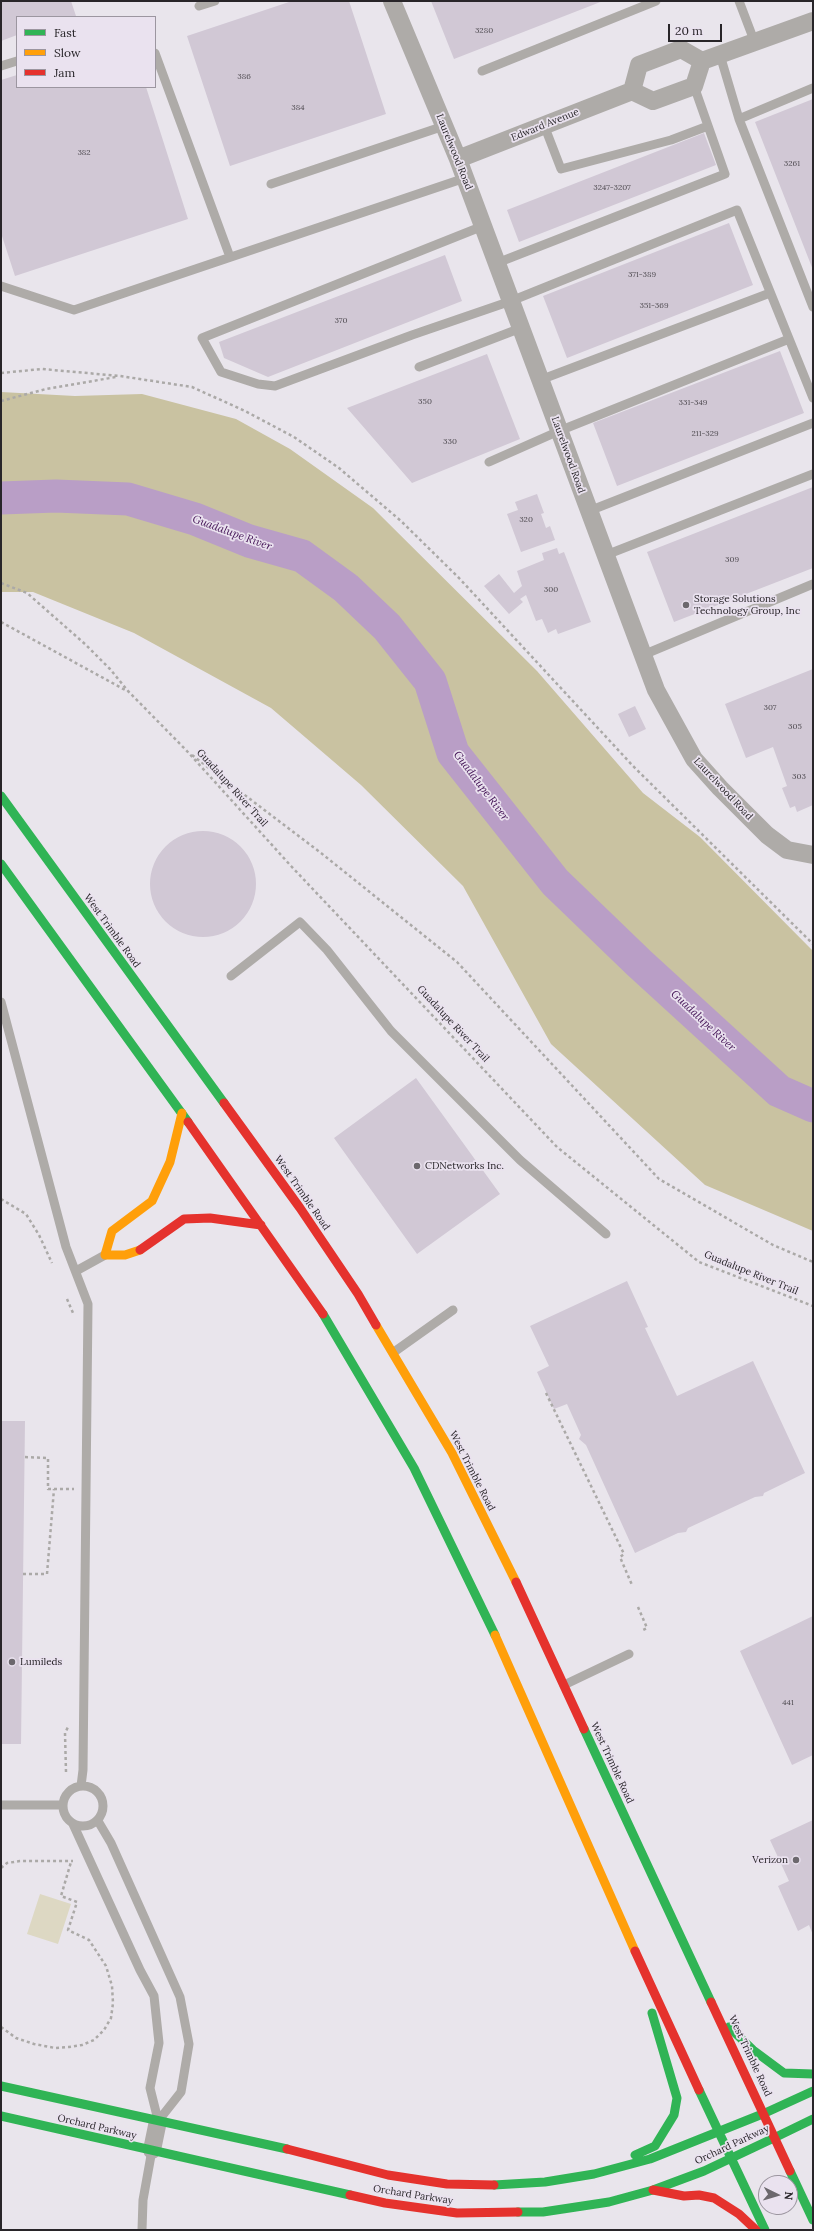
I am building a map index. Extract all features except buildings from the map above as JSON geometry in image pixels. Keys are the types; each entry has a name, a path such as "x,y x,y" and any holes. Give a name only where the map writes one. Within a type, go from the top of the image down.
{"main road":[{"name":"West Trimble Road","path":"1,796 300,1208 358,1294 394,1352 452,1453 515,1580 765,2113 813,2220"},
{"path":"1,864 182,1113 319,1308 414,1468 497,1640 631,1943 765,2230"},
{"path":"182,1113 170,1162 152,1201 112,1232 105,1255 125,1255 141,1249 154,1236 184,1219 210,1218 261,1225"},
{"path":"137,1212 145,1222"},
{"path":"594,2174 655,2146 674,2115 676,2104 676,2098 631,1943"},
{"path":"721,2020 753,2050 784,2073 813,2074"},
{"name":"Orchard Parkway","path":"1,2086 388,2175 447,2184 495,2185 545,2182 594,2174 650,2159 765,2113 813,2091"},
{"name":"Orchard Parkway","path":"1,2116 385,2203 457,2212 543,2212 609,2202 653,2190 732,2158 813,2119"},
{"path":"653,2190 684,2196 699,2195 714,2198 739,2214 756,2230"}],"street":[{"name":"Laurelwood Road","path":"392,1 458,159 656,690 694,759 766,835 787,850 813,855"},
{"path":"702,61 694,86 653,101 632,91 639,65 681,49 702,61 813,21"},
{"name":"Edward Avenue","path":"458,159 632,91"},
{"path":"152,2150 158,2121"}],"lane":[{"path":"199,6 215,1"},
{"path":"482,71 656,1"},
{"path":"739,1 755,43"},
{"path":"720,55 739,119 813,308"},
{"path":"156,56 230,257"},
{"path":"1,66 16,61"},
{"path":"497,263 725,174 694,86"},
{"path":"739,119 813,88"},
{"path":"271,184 444,126"},
{"path":"544,126 561,169 671,140 708,126"},
{"path":"1,286 74,310 465,178"},
{"path":"483,226 202,338 221,372 258,384 275,386 412,335 511,301 737,210 813,398"},
{"path":"540,380 770,293"},
{"path":"419,367 521,328"},
{"path":"489,462 559,431 789,339"},
{"path":"589,511 813,423"},
{"path":"606,555 813,474"},
{"path":"643,656 813,584"},
{"path":"231,976 300,922 330,953 391,1031 520,1160 606,1234"},
{"path":"1,1002 66,1247 88,1304 83,1770 81,1786"},
{"path":"76,1271 105,1255"},
{"path":"394,1352 453,1310"},
{"path":"563,1685 629,1654"},
{"path":"73,1824 86,1826 98,1821 103,1808 100,1794 88,1787 81,1786 68,1792 63,1805 65,1816 73,1824 136,1963 154,1996 159,2043 150,2088 158,2121"},
{"path":"1,1805 63,1805"},
{"path":"98,1821 111,1843 180,1997 189,2044 182,2092 158,2121"},
{"path":"142,2230 143,2200 152,2150"}],"path":[{"path":"1,373 42,370 120,376 192,387 246,411 294,437 339,468 401,521 459,578 633,766 813,944"},
{"path":"1,401 46,389 120,376"},
{"name":"Guadalupe River Trail","path":"1,583 27,593 86,644 110,669 128,692 186,750 292,866 557,1147 699,1262 813,1306"},
{"name":"Guadalupe River Trail","path":"1,622 128,692"},
{"path":"186,750 321,853 457,962 659,1179 773,1245 813,1262"},
{"path":"1,1199 26,1214 40,1235 52,1263"},
{"path":"546,1393 624,1554 620,1557 632,1585"},
{"path":"25,1457 48,1458 48,1490 74,1489"},
{"path":"23,1574 47,1574 54,1489"},
{"path":"638,1607 647,1628 643,1630"},
{"path":"1,1868 8,1863 20,1861 71,1862 60,1896 77,1902 68,1930 89,1940 97,1949 106,1966 112,1986 113,2003 111,2018 104,2030 94,2040 82,2045 55,2048 34,2044 16,2038 1,2027"}],"shaded area":[{"path":"1,392 75,396 142,394 236,419 290,449 373,508 537,671 643,793 700,837 813,951 813,1231 705,1185 551,1044 463,886 361,785 271,708 134,633 33,592 1,592"},
{"path":"40,1894 71,1904 58,1944 27,1934"}],"waterway":[{"name":"Guadalupe River","path":"1,498 56,496 128,499 195,519 249,541 302,556 346,588 387,627 430,681 453,753 555,882 639,963 779,1091 813,1106"}],"traffic: fast":[{"path":"1,796 224,1103"},
{"path":"1,864 188,1122"},
{"path":"323,1314 414,1468 495,1635"},
{"path":"584,1729 711,2002"},
{"path":"635,2155 655,2146 674,2115 677,2098 652,2013"},
{"path":"729,2027 753,2050 784,2073 813,2074"},
{"path":"1,2086 287,2149"},
{"path":"699,2090 765,2230"},
{"path":"765,2113 813,2091"},
{"path":"494,2185 545,2182 594,2174 650,2159 765,2113"},
{"path":"1,2116 350,2195"},
{"path":"776,2137 813,2119"},
{"path":"518,2212 543,2212 609,2202 653,2190 704,2171 776,2137"},
{"path":"790,2171 813,2220"}],"traffic: slow":[{"path":"140,1250 125,1255 105,1255 112,1231 152,1201 170,1162 182,1113"},
{"path":"376,1325 452,1453 516,1582"},
{"path":"495,1635 635,1951"}],"traffic: jam":[{"path":"224,1103 300,1208 358,1294 376,1325"},
{"path":"188,1122 323,1314"},
{"path":"140,1250 184,1219 210,1218 261,1225"},
{"path":"516,1582 584,1729"},
{"path":"635,1951 699,2090"},
{"path":"711,2002 790,2171"},
{"path":"287,2149 388,2175 447,2184 494,2185"},
{"path":"653,2190 684,2196 699,2195 714,2198 739,2214 756,2230"},
{"path":"350,2195 385,2203 457,2213 518,2212"}],"place":[{"name":"Storage Solutions Technology Group, Inc","path":"686,605"},
{"name":"CDNetworks Inc.","path":"417,1166"},
{"name":"Lumileds","path":"12,1662"},
{"name":"Verizon","path":"796,1860"}]}
